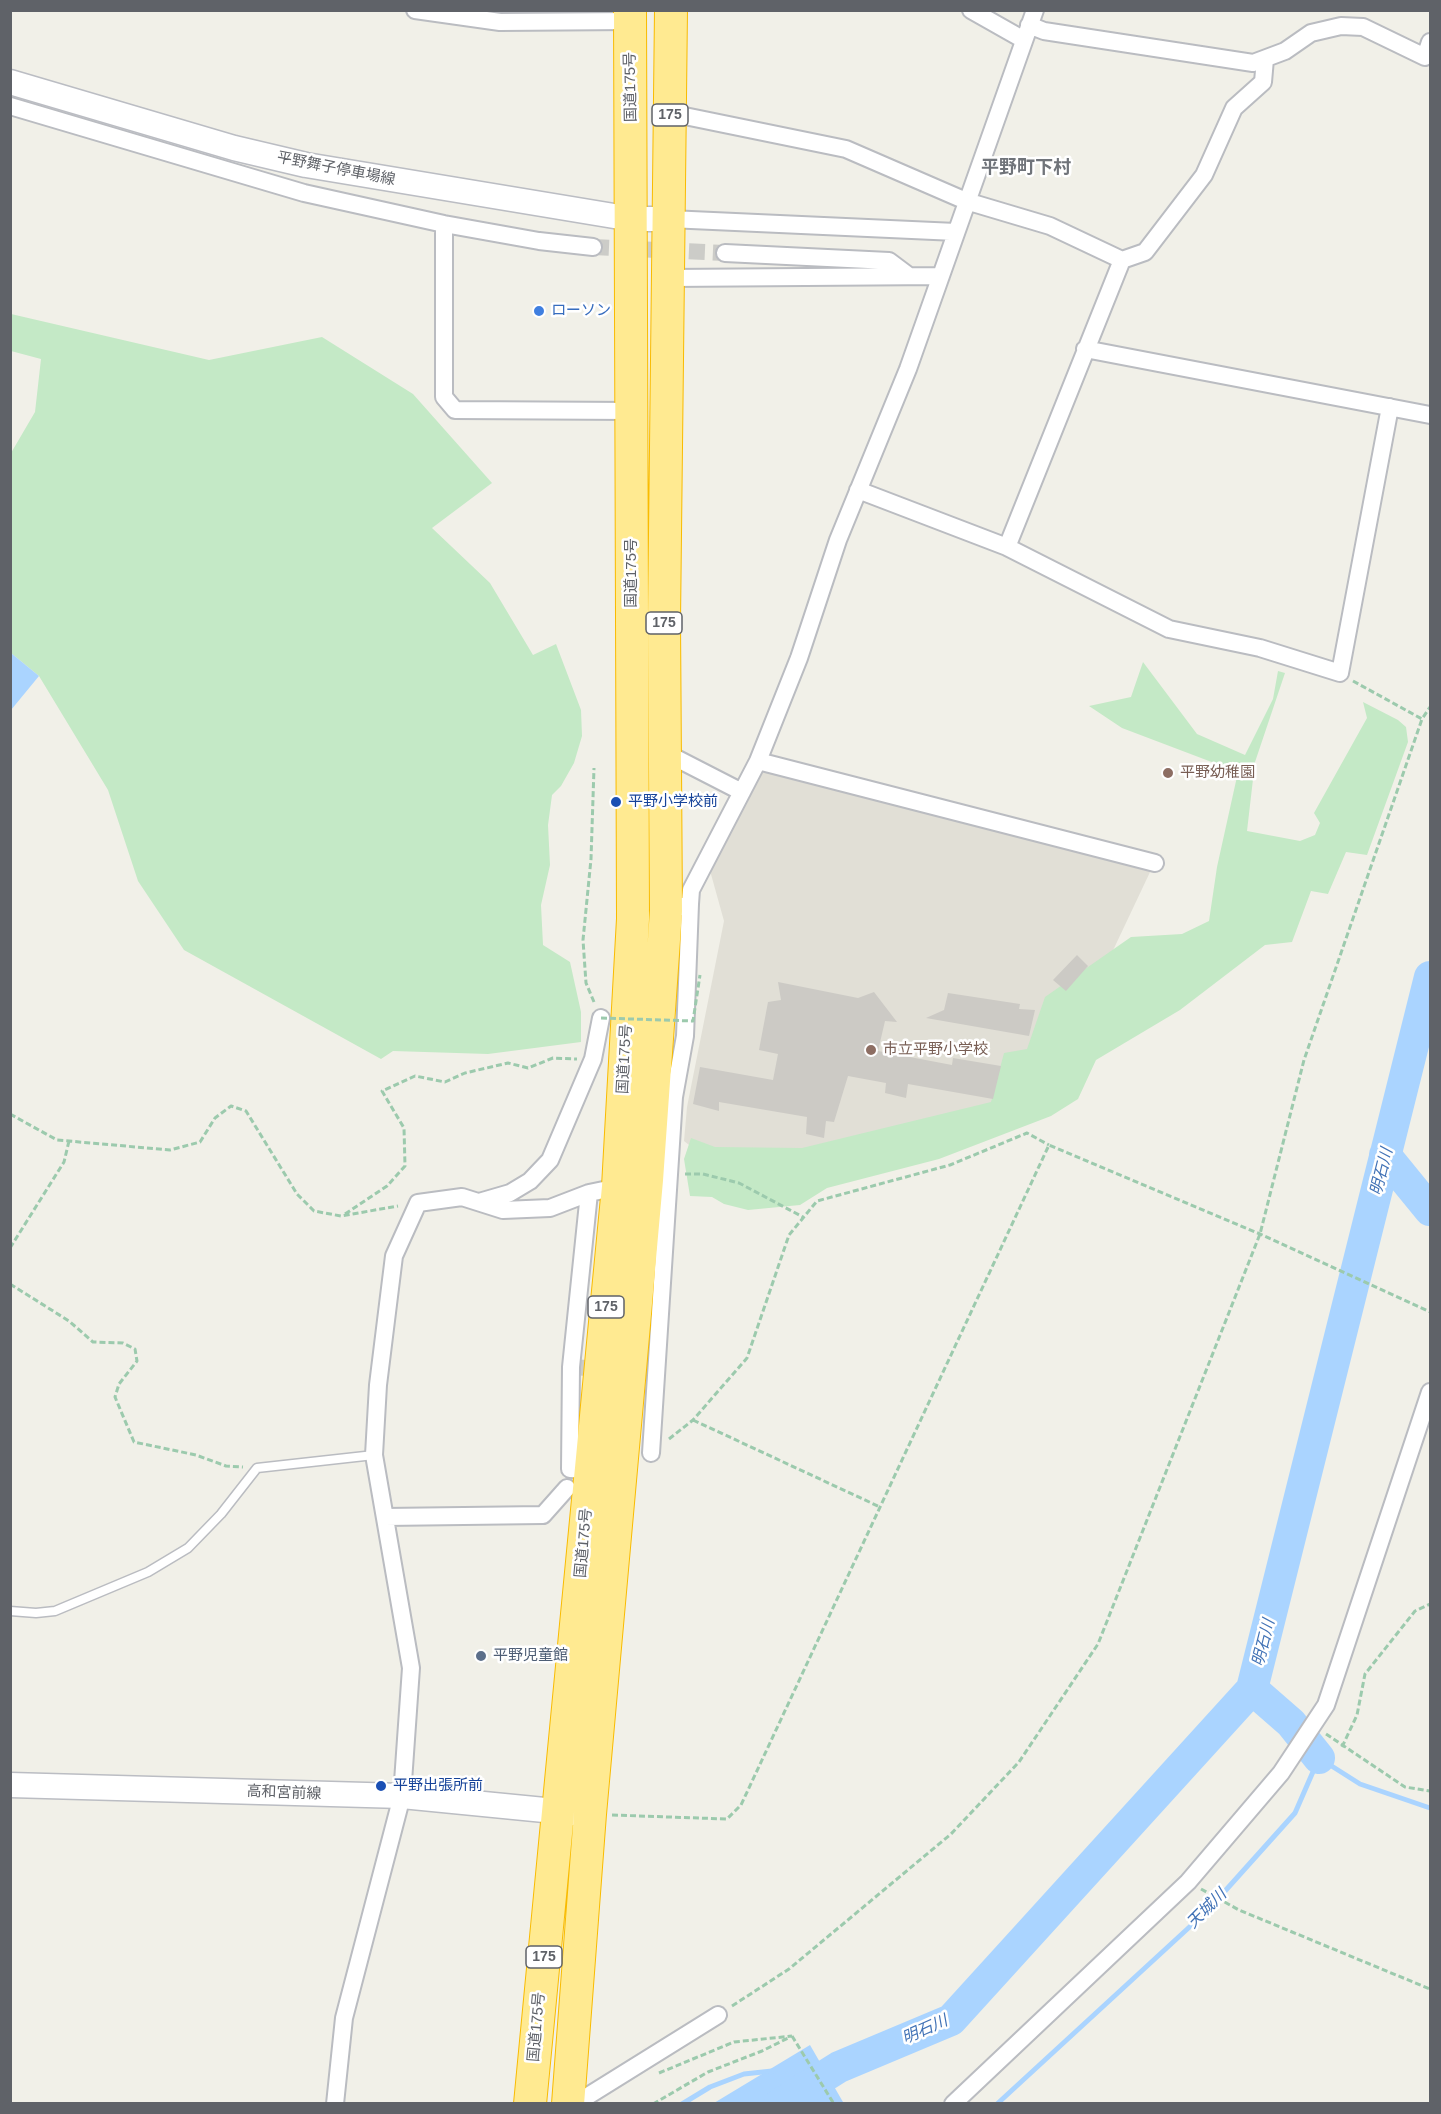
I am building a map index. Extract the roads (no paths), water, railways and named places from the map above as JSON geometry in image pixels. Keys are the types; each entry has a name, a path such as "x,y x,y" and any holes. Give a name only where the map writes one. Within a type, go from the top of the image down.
{"highway":[{"name":"国道175号","path":"568,2103 590,1814 647,1180 678,908 666,753 664,621 671,10"},
{"name":"国道175号","path":"530,2103 558,1811 579,1479 603,1190 633,919 630,16"}],"main road":[{"name":"平野舞子停車場線","path":"10,82 234,148 306,165 632,219 669,219"},
{"name":"高和宮前線","path":"10,1785 402,1796 590,1814"}],"street":[{"path":"415,10 500,22 630,16"},
{"path":"971,10 1044,30 1168,48 1220,60 1253,63 1285,51 1311,33 1341,26 1363,27 1429,53"},
{"path":"651,1453 674,1097 684,1036 678,908 691,890 758,761 799,658 858,490 908,369 1030,25"},
{"path":"670,113 846,149 966,201 1050,226 1122,260 1146,252 1204,175 1233,108 1263,82 1265,59"},
{"path":"10,106 304,193 444,224 539,241 593,247"},
{"path":"304,193 306,165"},
{"path":"669,219 956,232"},
{"path":"444,224 444,398 455,410 632,411"},
{"path":"724,253 889,261 909,276"},
{"path":"1007,547 1122,260"},
{"path":"669,278 941,276"},
{"path":"1085,349 1431,415"},
{"path":"858,490 1007,547 1169,629 1260,648 1340,673 1390,407"},
{"path":"666,753 742,792"},
{"path":"758,761 1155,863"},
{"path":"478,1202 510,1193 530,1181 550,1160 593,1059 600,1018"},
{"path":"335,2103 344,2018 402,1796 411,1668 374,1455 378,1385 394,1256 418,1203 462,1197 504,1210 549,1208 603,1190"},
{"path":"953,2103 1188,1882 1281,1773 1326,1705 1431,1392"},
{"path":"385,1517 543,1515 579,1479"},
{"path":"575,2103 718,2015"}],"lane":[{"path":"10,1611 36,1613 54,1611 148,1572 188,1548 222,1514 257,1468 374,1455"}],"water":[{"path":"11,653 39,676 11,710"},
{"path":"810,2045 843,2102 714,2103"}],"waterway":[{"name":"明石川","path":"780,2104 839,2067 951,2020 1252,1689 1430,977"},
{"path":"1385,1155 1430,1210"},
{"name":"天城川","path":"1252,1689 1291,1723 1319,1758"},
{"name":"天城川","path":"997,2104 1208,1910 1295,1813 1319,1758 1360,1784 1430,1808"},
{"path":"682,2104 710,2087 744,2074 772,2071"}],"tunnel":[{"path":"593,247 725,253"},
{"path":"571,1367 656,1372"}],"place":[{"name":"ローソン","path":"539,311"},
{"name":"平野幼稚園","path":"1168,773"},
{"name":"平野小学校前","path":"616,802"},
{"name":"市立平野小学校","path":"871,1050"},
{"name":"平野児童館","path":"481,1656"},
{"name":"平野出張所前","path":"381,1786"}],"district":[{"name":"平野町下村","path":"1026,168"}]}
